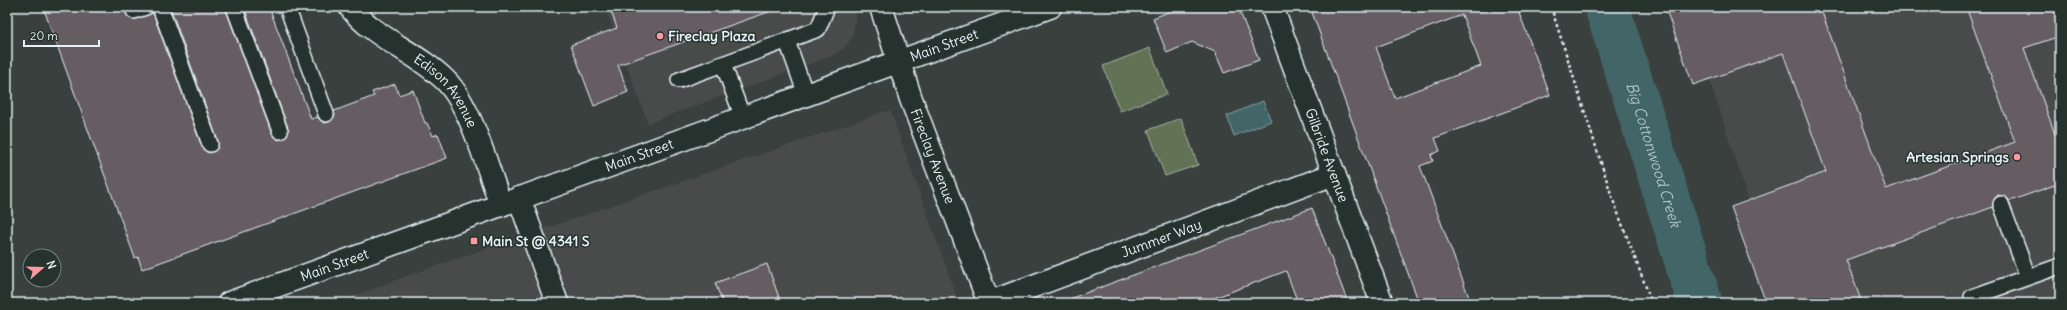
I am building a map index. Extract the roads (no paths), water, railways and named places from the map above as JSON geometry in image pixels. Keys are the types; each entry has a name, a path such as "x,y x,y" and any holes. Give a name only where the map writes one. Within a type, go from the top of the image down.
{"street":[{"name":"Fireclay Avenue","path":"881,7 899,61 988,303"},
{"name":"Main Street","path":"229,303 1050,7"},
{"name":"Gilbride Avenue","path":"1272,7 1382,303"},
{"name":"Edison Avenue","path":"352,8 386,38 434,71 456,93 510,202 557,303"},
{"name":"Jummer Way","path":"988,303 1334,174"}],"lane":[{"path":"160,7 210,144"},
{"path":"234,7 280,131"},
{"path":"287,7 326,114"},
{"path":"679,80 818,29 827,7"},
{"path":"787,41 806,95"},
{"path":"724,64 743,118"},
{"path":"2001,204 2028,277"},
{"path":"1972,297 2060,266"}],"water":[{"path":"1263,101 1271,121 1234,136 1227,116"}],"waterway":[{"name":"Big Cottonwood Creek","path":"1607,7 1700,303"}],"place":[{"name":"Fireclay Plaza","path":"660,36"},
{"name":"Artesian Springs","path":"2017,157"},
{"name":"Main St @ 4341 S","path":"474,241"}]}
